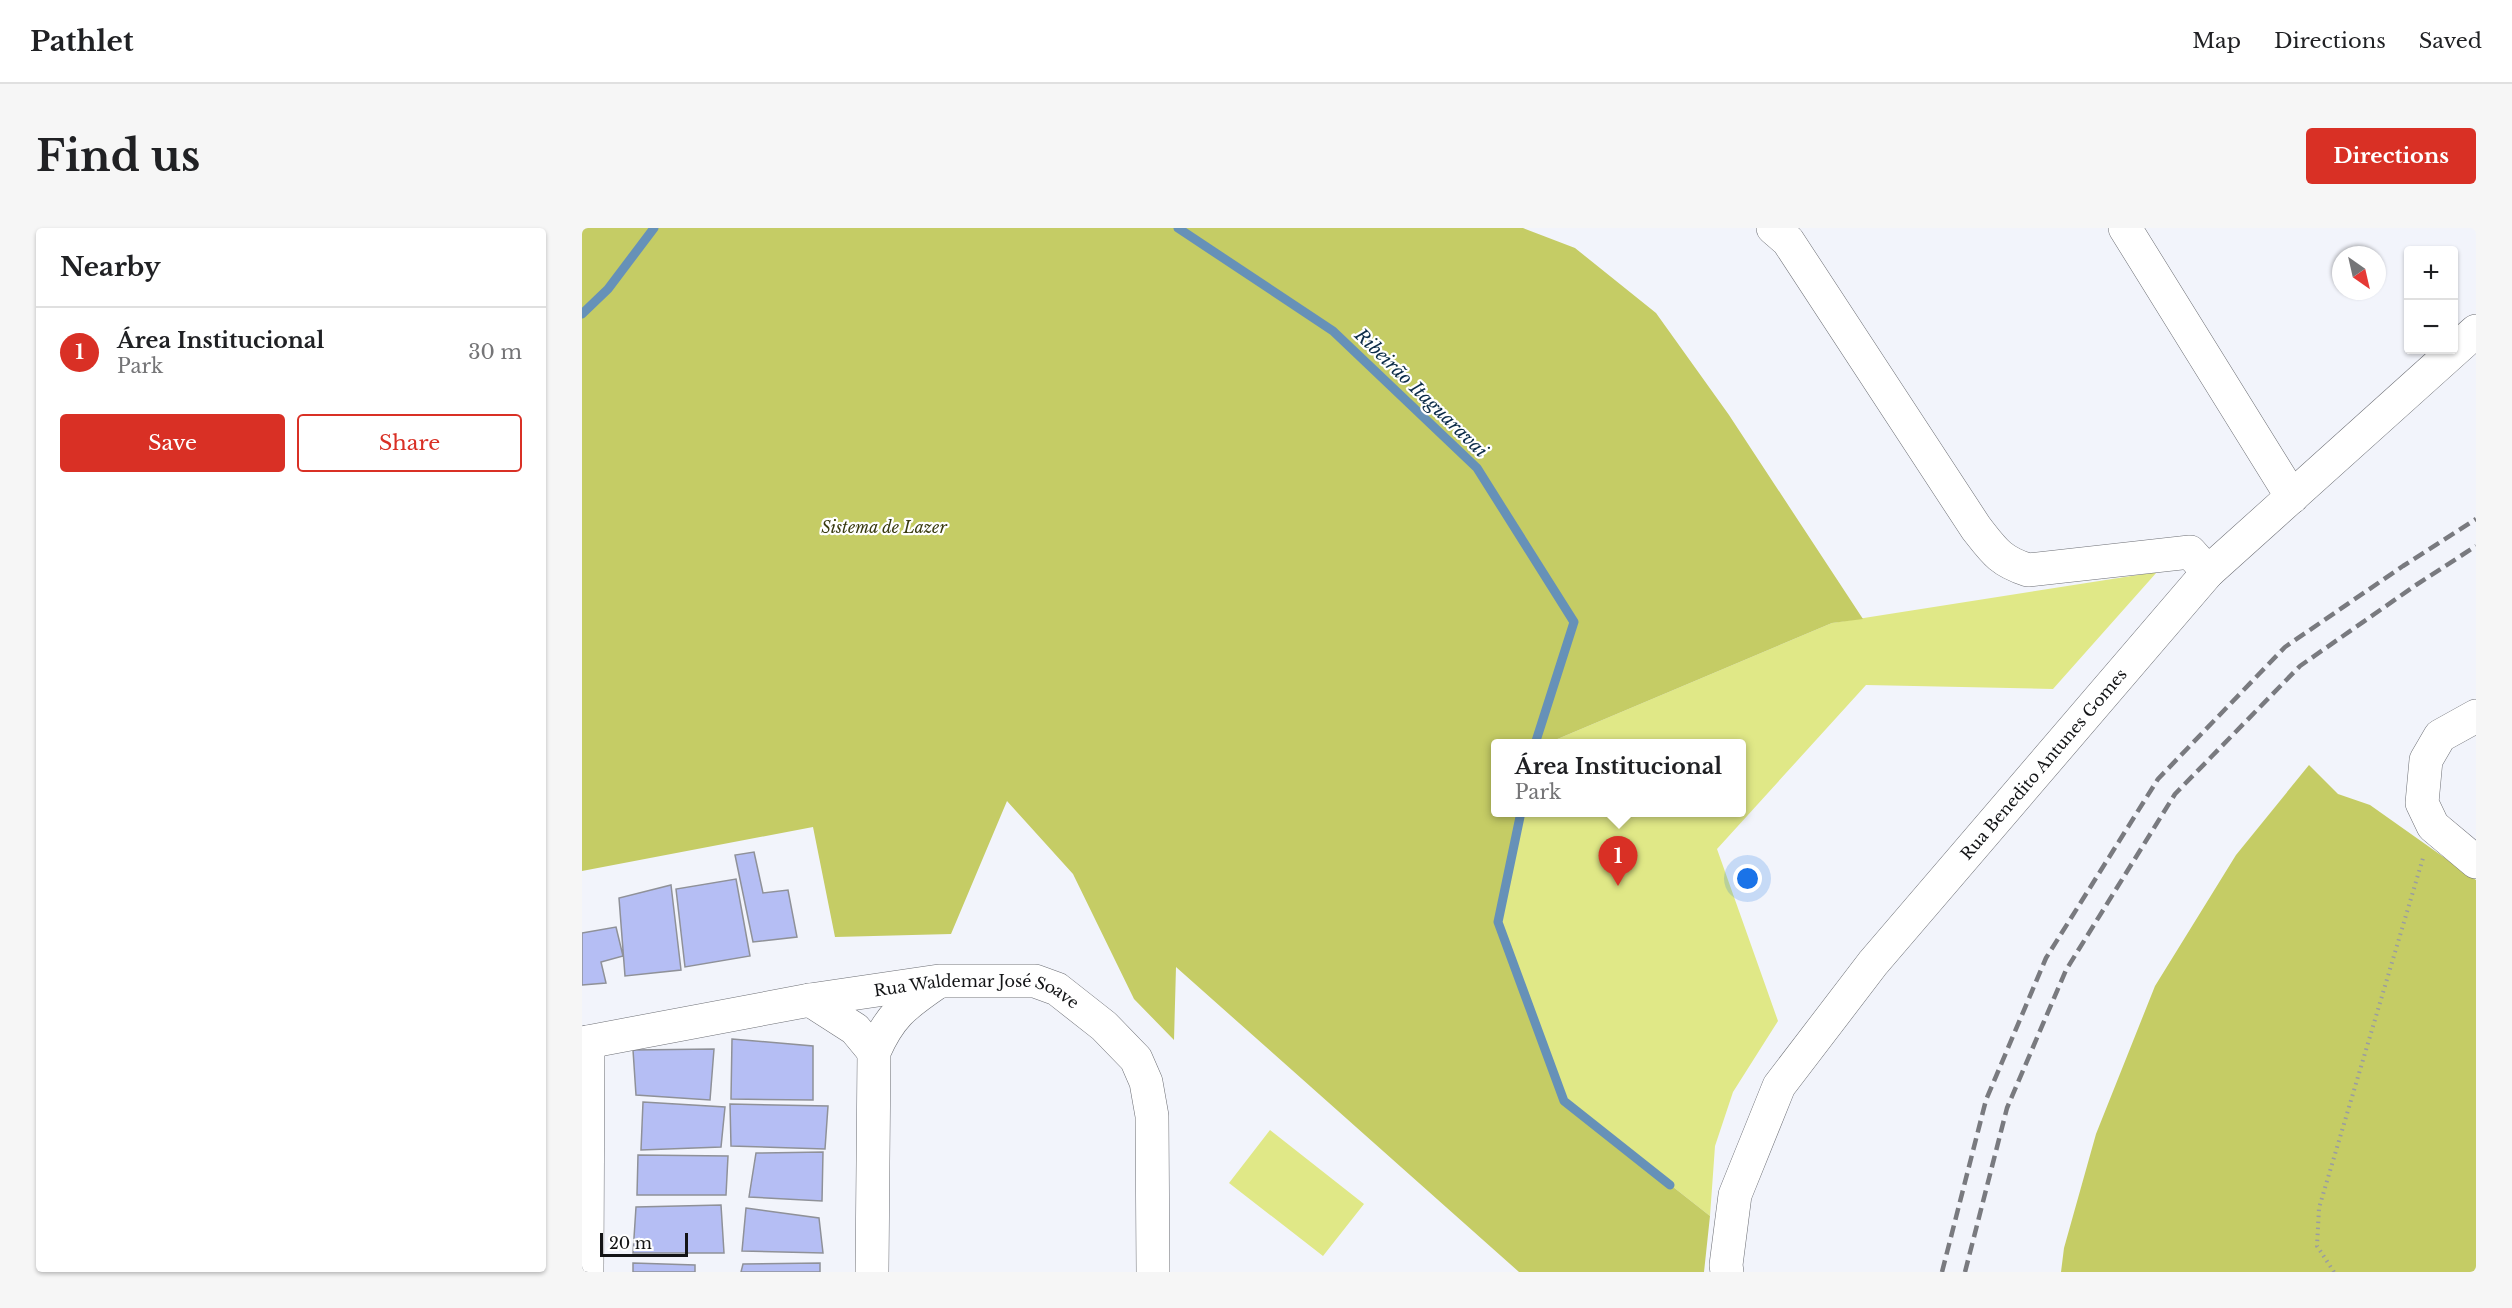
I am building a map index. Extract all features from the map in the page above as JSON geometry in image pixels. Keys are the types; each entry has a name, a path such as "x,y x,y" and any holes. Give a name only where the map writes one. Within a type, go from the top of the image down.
{"street":[{"path":"1773,228 1788,241 1976,528 1995,553 2010,565 2028,570 2190,552 2208,572"},
{"path":"2125,228 2292,497"},
{"name":"Rua Benedito Antunes Gomes","path":"1727,1272 1726,1265 1736,1195 1779,1086 1872,963 2208,572 2476,331"},
{"path":"2476,716 2440,736 2426,760 2422,783 2422,803 2433,826 2476,862"},
{"path":"872,1272 874,1052 885,1027 903,1006 939,981"},
{"name":"Rua Waldemar José Soave","path":"585,1043 810,1000 939,981 1035,981 1058,989 1104,1026 1136,1059 1146,1082 1152,1116 1153,1272"},
{"path":"810,1000 855,1029 874,1052"},
{"path":"585,1043 587,1272"}],"path":[{"path":"2334,1272 2317,1246 2319,1208 2433,826"}],"green space":[{"name":"Sistema de Lazer","path":"582,228 1523,228 1575,248 1656,313 1729,415 1863,619 1832,623 1557,739 1491,739 1491,817 1520,817 1498,922 1564,1101 1710,1216 1704,1272 1519,1272 1176,967 1174,1040 1134,999 1073,874 1007,801 951,934 835,937 813,827 582,871"},
{"path":"2157,572 2053,689 1866,685 1717,849 1778,1021 1733,1092 1715,1146 1710,1216 1564,1101 1498,922 1520,817 1746,817 1746,739 1557,739 1832,623"},
{"path":"2309,765 2338,794 2370,805 2476,880 2476,1272 2061,1272 2064,1248 2096,1134 2155,986 2236,855"},
{"path":"1270,1130 1364,1204 1323,1256 1229,1183"}],"building":[{"path":"754,852 763,893 788,890 797,937 753,942 735,855"},
{"path":"736,879 750,956 685,967 676,889"},
{"path":"671,885 681,970 625,976 619,898"},
{"path":"616,927 623,956 601,962 606,983 582,985 582,933"},
{"path":"732,1039 813,1046 813,1100 731,1099"},
{"path":"714,1049 710,1100 636,1095 633,1050"},
{"path":"643,1102 725,1107 721,1147 641,1150"},
{"path":"730,1104 828,1106 825,1149 731,1146"},
{"path":"823,1152 822,1201 749,1197 756,1153"},
{"path":"638,1155 728,1156 726,1195 637,1195"},
{"path":"721,1205 724,1253 633,1253 636,1207"},
{"path":"746,1208 819,1218 823,1253 742,1251"},
{"path":"633,1263 695,1265 695,1272 633,1272"},
{"path":"820,1263 820,1272 741,1272 743,1264"}],"waterway":[{"name":"Ribeirão Itaguaravai","path":"582,314 608,289 654,228"},
{"name":"Ribeirão Itaguaravai","path":"1178,228 1333,331 1477,468 1574,622 1537,739"},
{"name":"Ribeirão Itaguaravai","path":"1520,817 1498,922 1564,1101 1670,1185"}],"railway":[{"path":"1942,1272 1986,1100 2046,958 2158,779 2285,647 2476,519"},
{"path":"1965,1272 2007,1108 2066,970 2175,794 2300,666 2476,546"}],"place":[{"name":"Área Institucional","path":"1618,886"}]}
